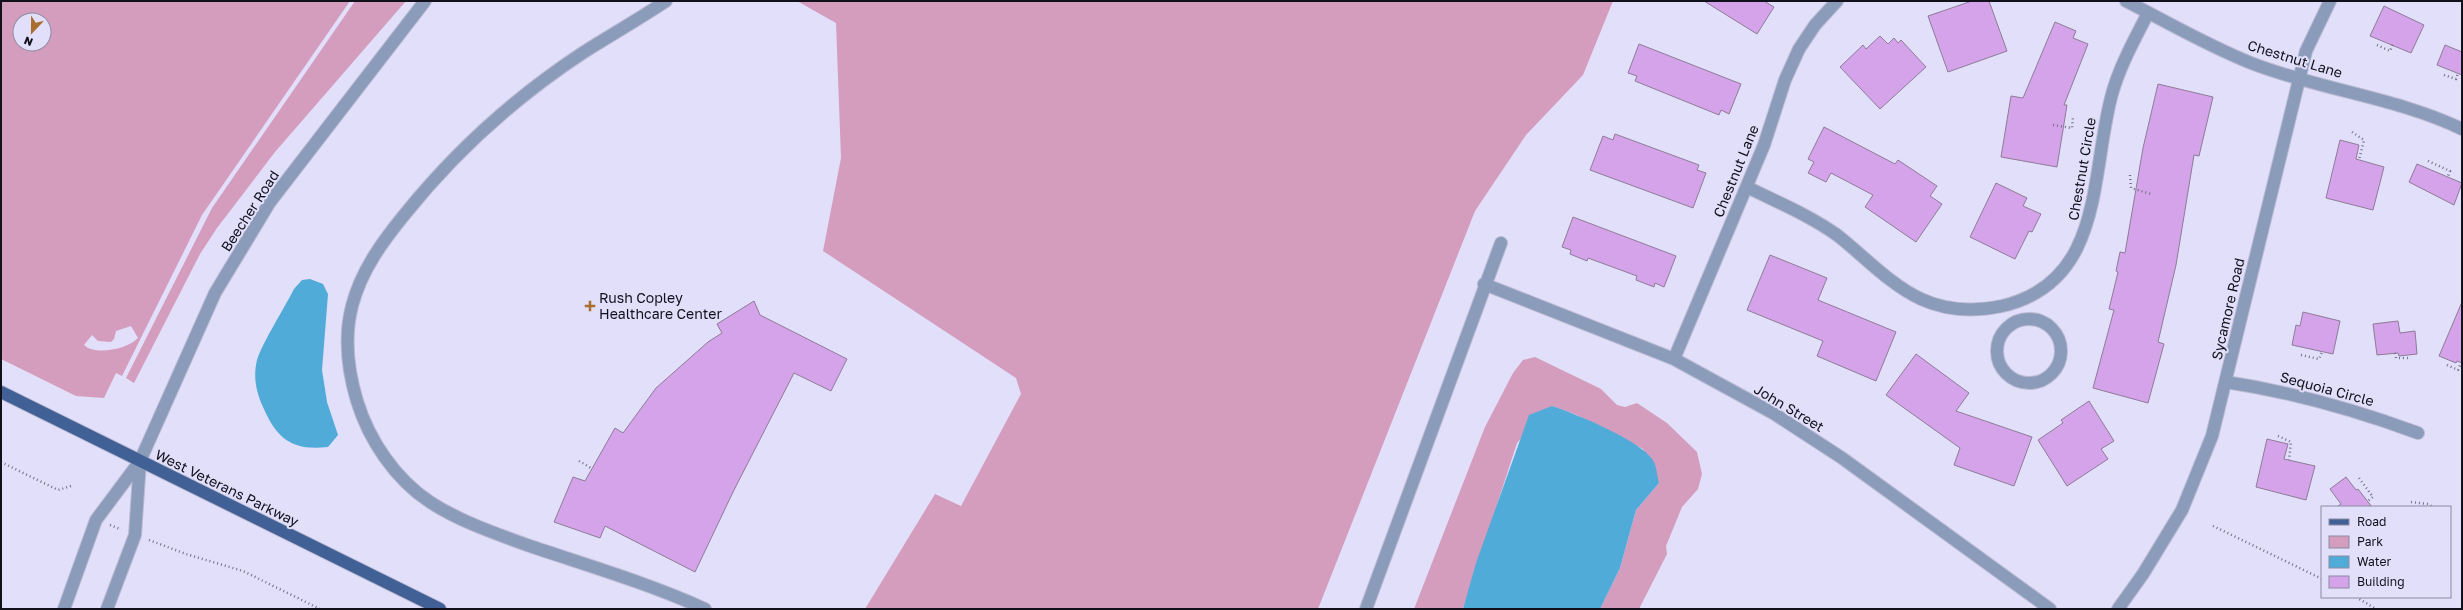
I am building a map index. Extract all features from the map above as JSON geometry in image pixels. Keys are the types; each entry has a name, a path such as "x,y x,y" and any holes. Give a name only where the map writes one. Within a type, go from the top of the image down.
{"main road":[{"name":"West Veterans Parkway","path":"1,392 440,609"}],"street":[{"name":"Beecher Road","path":"64,609 96,520 140,461 216,293 270,202 425,1"},
{"path":"666,1 583,53 530,93 478,135 425,189 380,246 362,277 352,306 348,334 348,363 362,415 373,438 392,467 406,483 428,501 480,528 705,609"},
{"name":"Chestnut Lane","path":"1674,359 1764,145 1785,80 1799,49 1815,25 1837,1"},
{"name":"Chestnut Lane","path":"2126,1 2251,63 2299,78 2385,100 2441,119 2462,129"},
{"name":"Sycamore Road","path":"2118,609 2154,556 2182,510 2212,436 2306,51 2330,1"},
{"name":"Chestnut Circle","path":"1746,187 1816,220 1895,283 1919,298 1962,311 1986,309 2011,304 2049,283 2070,260 2081,241 2091,210 2112,95 2124,61 2148,13"},
{"path":"1366,609 1484,284 1501,243"},
{"name":"John Street","path":"1484,284 1674,359 1773,413 1842,458 2050,609"},
{"path":"2011,304 2017,321"},
{"path":"2034,318 2045,322 2058,334 2062,356 2052,374 2044,380 2032,384 2020,382 2006,374 1999,364 1997,346 2000,335 2007,326 2017,321 2034,318"},
{"name":"Sequoia Circle","path":"2226,382 2260,387 2364,412 2418,433"},
{"name":"Beecher Road","path":"108,609 135,535 140,461"}],"path":[{"path":"2377,46 2390,51 2393,44"},
{"path":"2444,75 2456,79 2458,73"},
{"path":"2053,125 2072,128 2073,117"},
{"path":"2352,132 2364,140 2359,160"},
{"path":"2428,161 2450,171 2448,176"},
{"path":"2130,175 2131,188 2151,194"},
{"path":"2301,355 2319,359 2322,352"},
{"path":"2395,353 2396,358 2408,358"},
{"path":"2447,365 2458,370 2461,363"},
{"path":"2278,436 2291,442 2288,460"},
{"path":"579,461 591,468"},
{"path":"1,462 58,490 71,486"},
{"path":"2359,478 2373,497 2368,501"},
{"path":"2411,502 2428,504 2431,506"},
{"path":"2213,526 2321,580"},
{"path":"167,546 186,554 243,571 320,609"},
{"path":"2358,598 2376,609"}],"green space":[{"path":"1,1 350,1 202,215 122,376 116,373 104,398 76,396 1,359","holes":["131,326 138,338 127,345 111,350 96,350 84,345 92,335 98,341 111,342 114,339 116,331"]},
{"path":"355,1 406,1 275,152 217,228 200,254 134,383 126,378 212,208"},
{"path":"797,1 1613,1 1583,75 1526,135 1475,211 1318,609 865,609 935,494 961,506 1021,394 1016,378 823,251 841,158 836,23"},
{"path":"1535,357 1601,389 1617,405 1625,407 1637,403 1667,423 1697,452 1702,474 1698,489 1682,507 1666,546 1667,554 1639,609 1600,609 1620,568 1636,510 1659,483 1643,449 1577,415 1552,406 1517,443 1463,609 1414,609 1485,427 1513,373 1523,360"}],"water":[{"path":"310,279 323,284 328,294 322,370 327,402 338,435 328,447 315,448 295,445 280,435 268,418 263,407 256,384 255,372 257,360 264,344 294,289 302,280"},
{"path":"1552,406 1608,429 1637,446 1648,454 1654,462 1659,483 1636,510 1620,568 1600,609 1463,609 1476,563 1529,415"}],"building":[{"path":"1704,1 1764,1 1774,7 1757,34"},
{"path":"1972,1 1989,1 2007,51 1948,72 1928,16"},
{"path":"2384,6 2424,25 2411,53 2370,36"},
{"path":"2055,22 2076,31 2073,38 2088,44 2064,105 2067,105 2057,167 2001,157 2011,96 2023,98"},
{"path":"1880,36 1888,44 1894,38 1898,43 1901,40 1926,67 1880,109 1840,67 1863,45 1866,49"},
{"path":"1639,44 1741,84 1729,114 1721,110 1719,115 1635,81 1637,76 1628,73"},
{"path":"2445,45 2462,52 2462,75 2437,65"},
{"path":"2158,84 2213,97 2199,156 2194,155 2176,265 2158,342 2164,344 2148,403 2093,388 2114,310 2109,309 2118,272 2116,271 2120,252 2125,253 2143,148"},
{"path":"1824,127 1895,164 1898,160 1937,186 1930,196 1942,204 1916,242 1865,207 1873,195 1831,173 1826,182 1808,173 1814,162 1808,159"},
{"path":"1615,134 1699,165 1697,170 1706,173 1693,208 1590,170 1603,136 1613,140"},
{"path":"2340,140 2359,145 2356,159 2384,167 2373,210 2326,198"},
{"path":"2417,164 2462,183 2454,205 2409,182"},
{"path":"1996,183 2027,198 2023,206 2041,214 2032,232 2029,231 2015,259 1970,237"},
{"path":"1573,217 1676,256 1664,287 1655,283 1654,287 1636,280 1637,276 1588,258 1587,261 1570,254 1571,250 1562,247"},
{"path":"1770,255 1827,278 1818,300 1896,332 1876,381 1817,356 1823,341 1747,310"},
{"path":"754,301 760,315 847,359 831,391 794,373 734,490 695,572 605,526 600,538 554,522 573,477 585,481 615,428 623,433 656,388 708,342 722,333 717,324"},
{"path":"2462,302 2462,363 2457,361 2456,363 2439,356"},
{"path":"2303,312 2340,321 2333,354 2292,345 2296,325 2300,326"},
{"path":"2398,321 2400,333 2415,331 2417,354 2399,356 2398,353 2377,355 2373,324"},
{"path":"1916,354 1969,393 1956,411 2032,437 2014,486 1954,465 1960,448 1886,395"},
{"path":"2089,401 2114,441 2101,449 2108,459 2067,486 2038,440 2063,423 2061,420"},
{"path":"2267,439 2288,444 2284,459 2315,466 2306,500 2256,487"},
{"path":"2346,477 2371,506 2338,506 2341,504 2330,489"}],"place":[{"name":"Rush Copley Healthcare Center","path":"590,306"}]}
